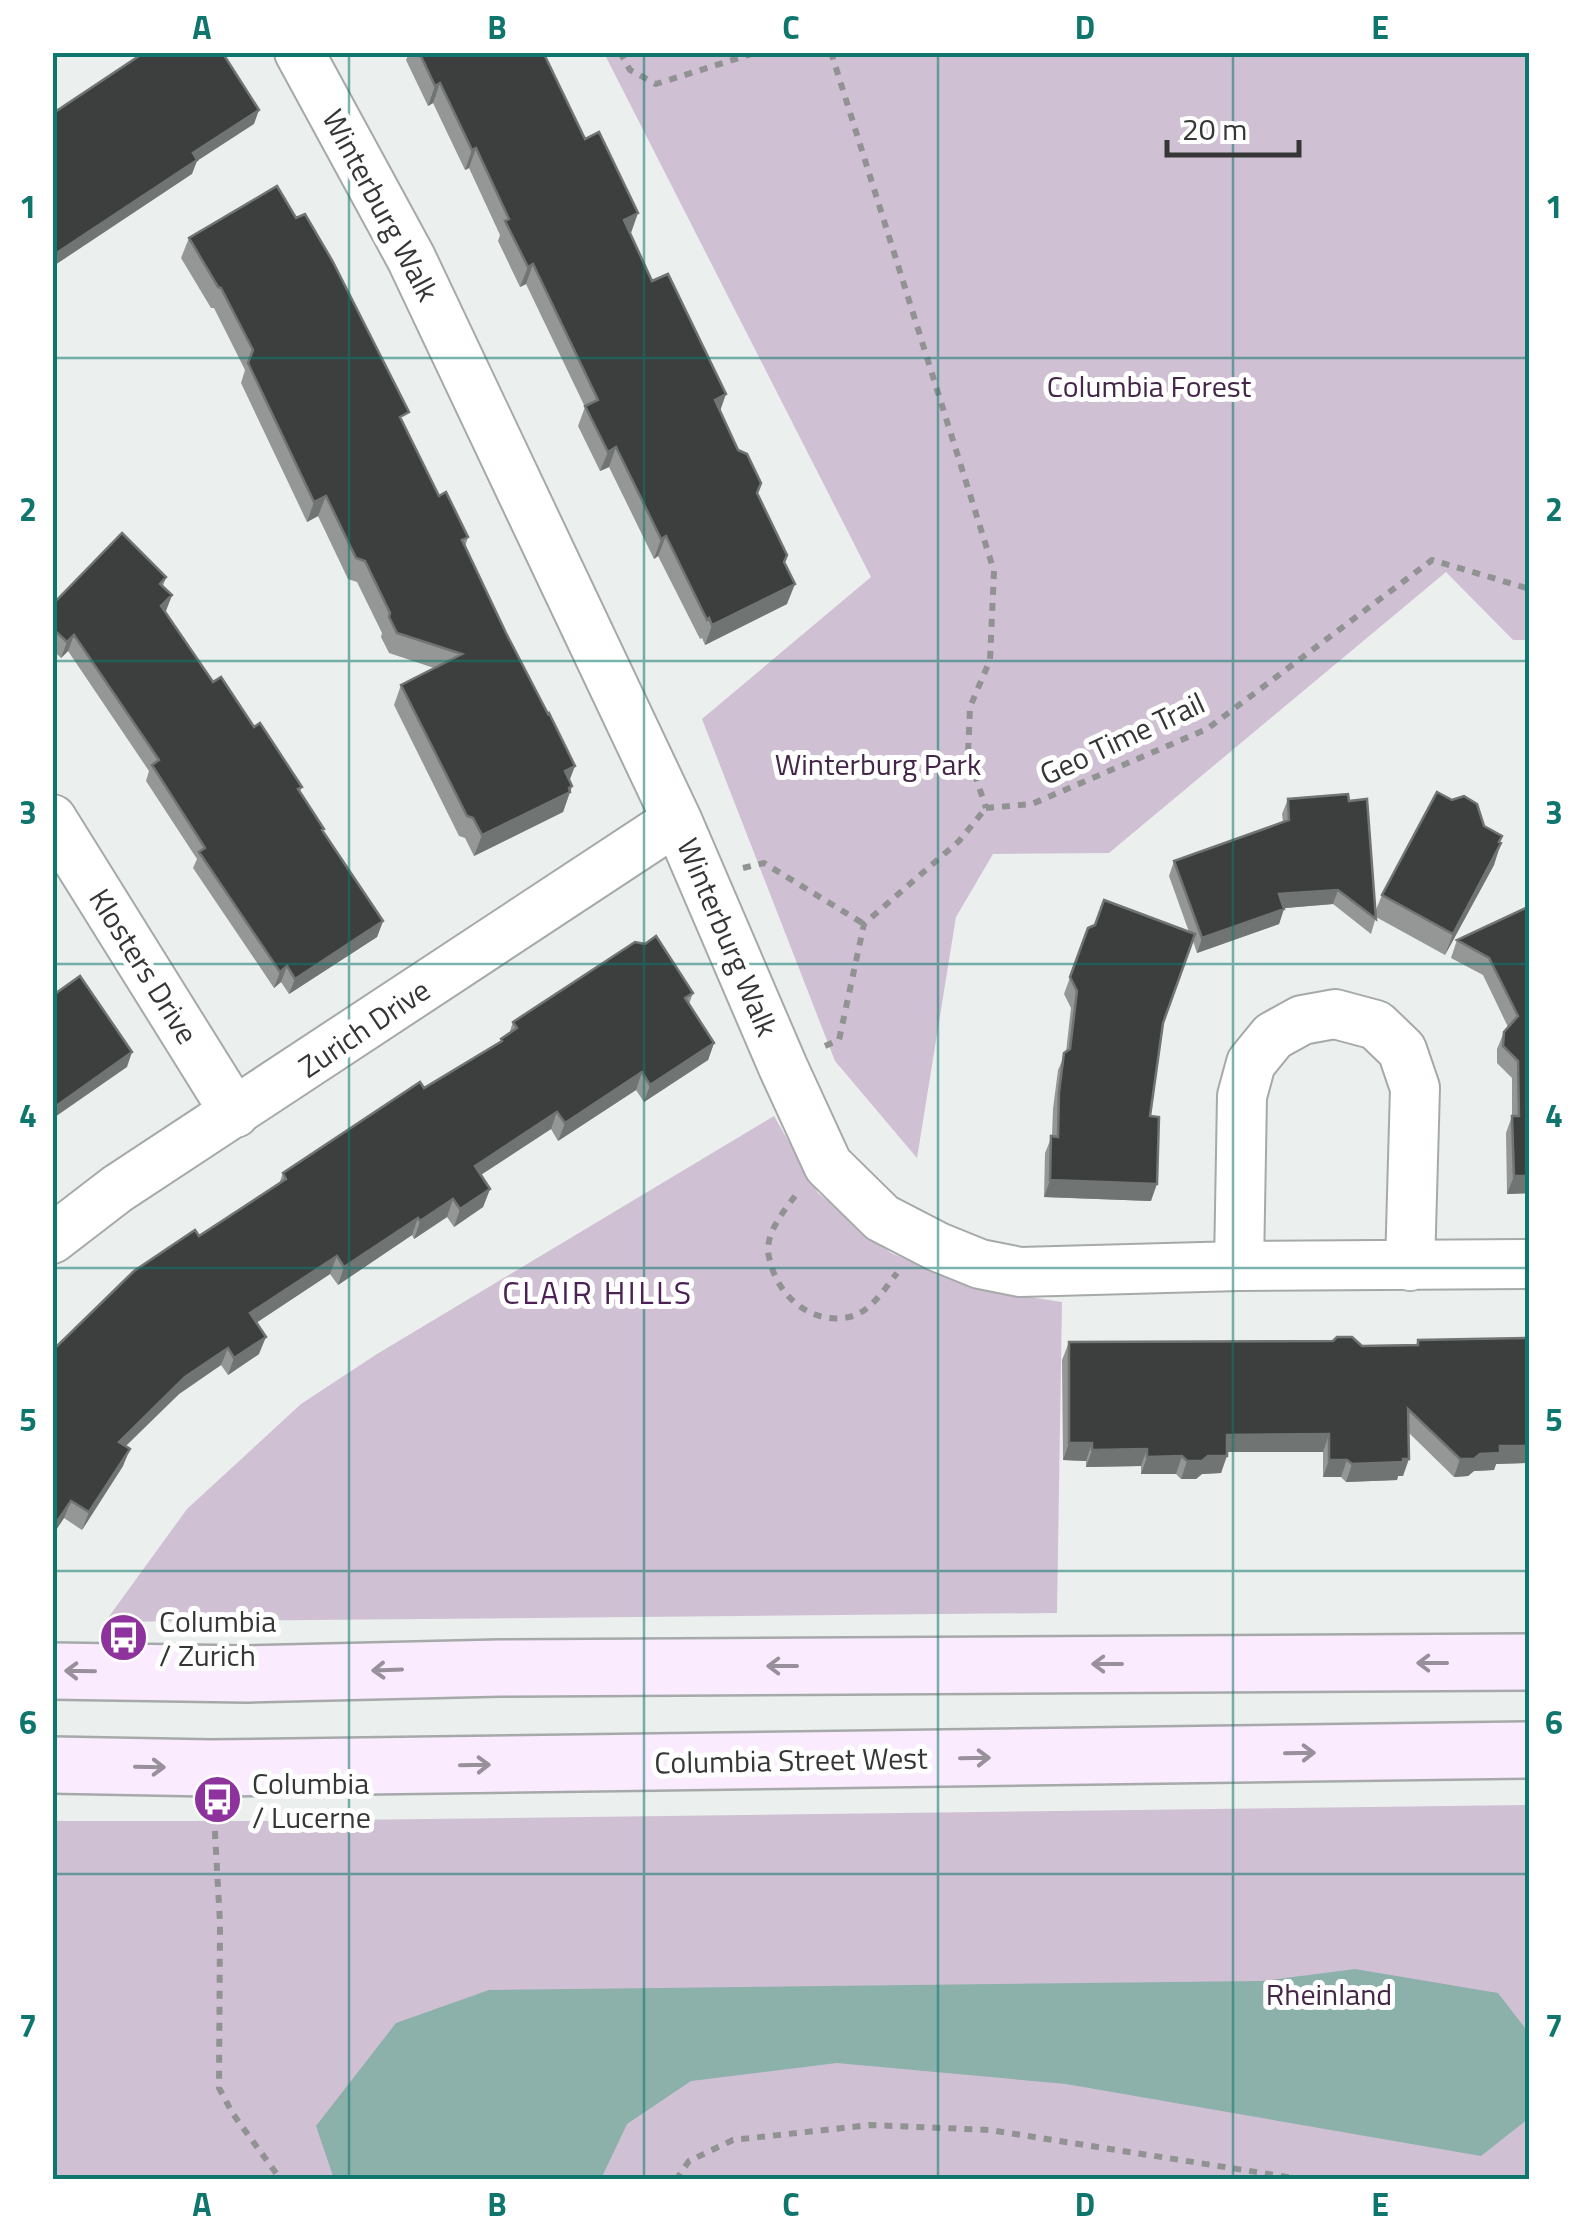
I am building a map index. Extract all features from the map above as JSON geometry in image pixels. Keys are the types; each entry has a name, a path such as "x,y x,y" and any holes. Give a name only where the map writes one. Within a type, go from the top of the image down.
{"main road":[{"path":"52,1671 247,1674 500,1668 1530,1662"},
{"name":"Columbia Street West","path":"52,1764 211,1768 1530,1750"}],"street":[{"name":"Winterburg Walk","path":"299,52 411,258 677,820 828,1165 882,1218 980,1264 1020,1272 1530,1264"},
{"name":"Klosters Drive","path":"52,819 234,1113"},
{"name":"Zurich Drive","path":"52,1239 117,1188 677,820"},
{"path":"1238,1266 1242,1096 1251,1063 1273,1036 1302,1020 1335,1014 1376,1025 1402,1050 1415,1088 1410,1266"}],"path":[{"path":"620,52 630,70 656,84 758,52"},
{"path":"783,1067 840,1040 864,924 959,842 986,808 968,754 970,706 990,660 994,571 831,52"},
{"name":"Geo Time Trail","path":"986,808 1032,804 1206,729 1432,560 1530,589"},
{"path":"704,883 727,871 764,863 864,924"},
{"path":"828,1165 800,1190 777,1221 767,1250 775,1278 796,1306 824,1318 854,1316 872,1303 898,1272"},
{"path":"211,1768 220,1923 218,2088 281,2180"},
{"path":"676,2180 689,2161 733,2140 870,2126 990,2130 1307,2180"}],"green space":[{"name":"Columbia Forest","path":"604,53 1529,53 1529,640 1513,640 1446,572 1109,853 993,854 956,917 917,1158 835,1061 702,719 871,577"},
{"path":"774,1116 818,1193 891,1253 976,1289 1062,1302 1057,1613 105,1622 187,1509 301,1404 377,1354"},
{"name":"Rheinland","path":"1529,1805 1529,2179 53,2179 52,1821"}],"shaded area":[{"path":"1355,1969 1498,1993 1529,2033 1529,2118 1481,2156 1066,2084 837,2063 691,2081 627,2124 601,2179 334,2179 316,2126 396,2023 489,1990 1262,1981"}],"building":[{"path":"145,52 222,52 259,110 193,153 197,160 52,256 52,114"},
{"path":"419,52 544,54 585,139 599,132 638,213 624,220 652,281 668,274 726,394 715,400 738,450 747,454 761,483 757,493 787,555 784,562 795,584 712,625 707,620 666,536 661,539 616,447 608,452 585,406 598,400 533,264 528,267 505,221 509,219 476,148 472,150 440,83 435,86"},
{"path":"277,186 296,218 305,214 333,262 409,412 400,417 439,496 446,492 468,537 462,540 575,766 565,771 572,786 570,792 482,835 473,818 467,816 401,685 462,654 397,633 365,561 356,558 326,496 314,502 248,363 253,350 189,238"},
{"path":"122,533 166,577 160,584 172,595 161,606 213,682 221,677 254,727 260,723 302,787 298,789 322,830 383,921 295,979 287,966 280,972 199,852 205,848 152,765 159,760 74,635 67,642 52,628 52,605"},
{"path":"1437,792 1452,800 1464,796 1477,804 1484,826 1502,836 1453,934 1382,895"},
{"path":"1348,794 1349,801 1367,799 1376,919 1338,890 1279,894 1284,909 1202,938 1174,861 1289,820 1288,799"},
{"path":"1104,900 1195,934 1163,1023 1150,1116 1159,1117 1157,1184 1050,1180 1051,1136 1058,1137 1064,1053 1070,1049 1077,991 1070,977 1088,928 1095,925"},
{"path":"1530,906 1530,1176 1514,1176 1512,1116 1519,1116 1518,1061 1503,1046 1504,1032 1518,1016 1489,958 1457,940"},
{"path":"656,936 693,993 685,998 714,1043 650,1085 642,1072 565,1123 557,1112 475,1166 490,1189 460,1209 453,1199 344,1267 337,1256 250,1313 266,1337 234,1358 228,1348 185,1377 119,1442 130,1449 89,1512 71,1501 52,1529 52,1353 57,1346 134,1271 195,1230 199,1236 286,1179 283,1173 420,1082 424,1088 502,1041 517,1028 513,1022 635,942 645,944"},
{"path":"80,976 132,1052 52,1109 52,996"},
{"path":"1337,1337 1352,1337 1362,1346 1418,1345 1418,1340 1530,1338 1530,1446 1500,1446 1500,1453 1460,1459 1408,1409 1409,1459 1403,1462 1352,1464 1347,1460 1329,1460 1329,1434 1227,1435 1227,1456 1208,1456 1202,1461 1187,1461 1182,1456 1147,1457 1147,1449 1092,1450 1092,1443 1069,1443 1069,1342 1333,1341"}],"place":[{"name":"Columbia / Zurich","path":"124,1638"},
{"name":"Columbia / Lucerne","path":"217,1800"}],"district":[{"name":"CLAIR HILLS","path":"598,1292"}],"park label":[{"name":"Winterburg Park","path":"878,764"}]}
